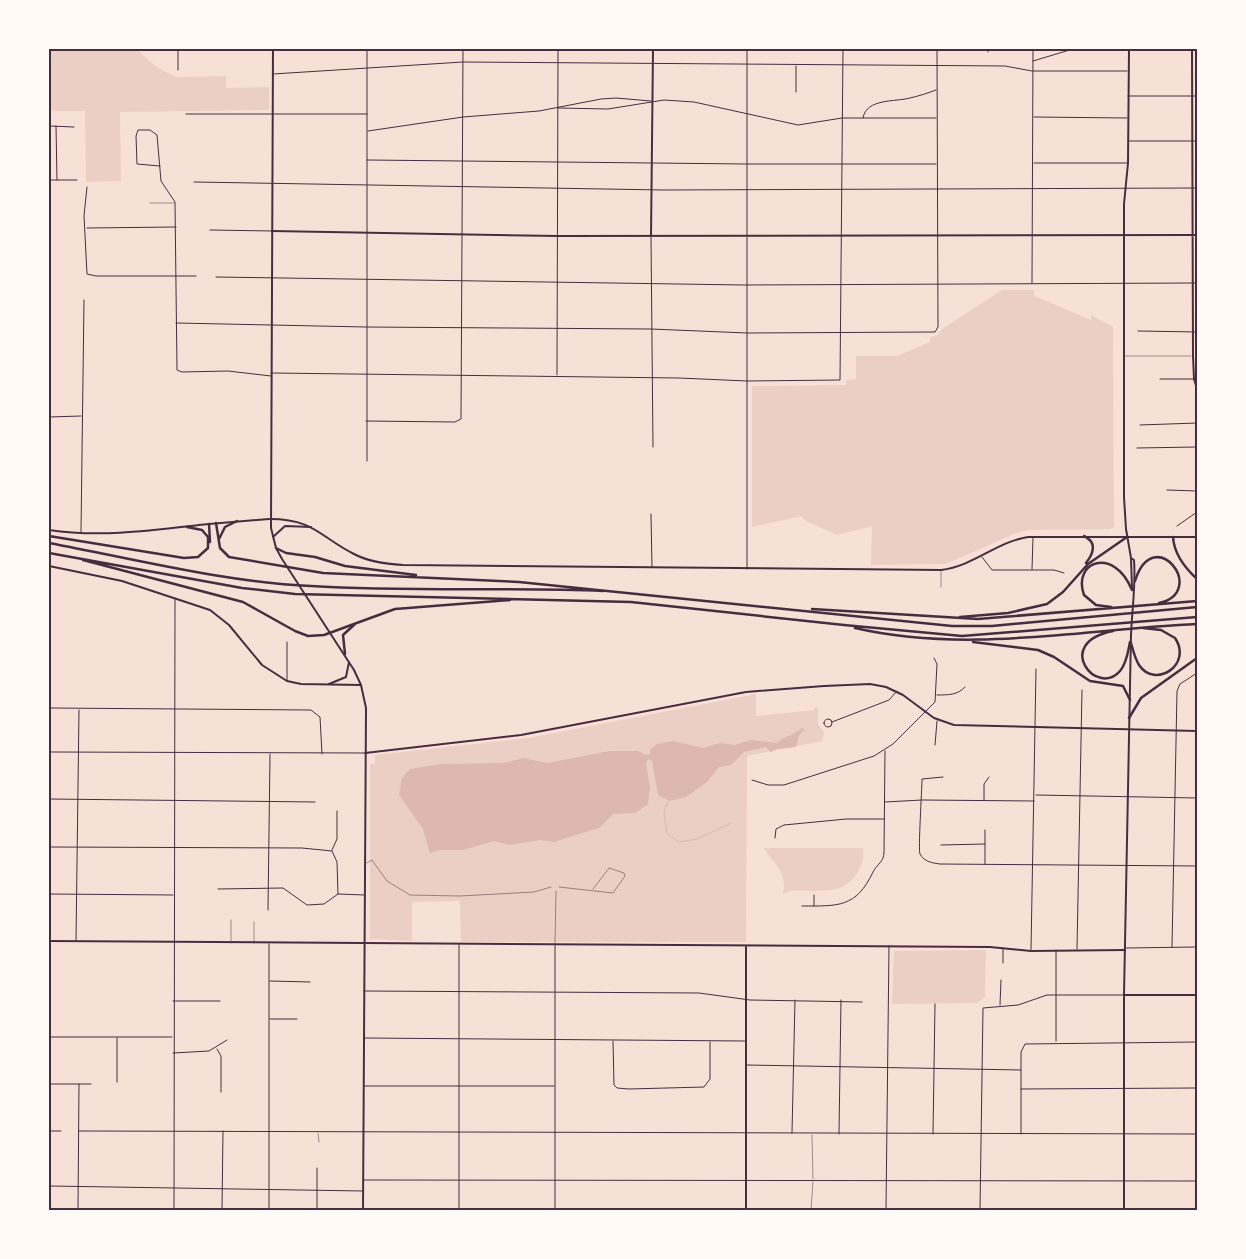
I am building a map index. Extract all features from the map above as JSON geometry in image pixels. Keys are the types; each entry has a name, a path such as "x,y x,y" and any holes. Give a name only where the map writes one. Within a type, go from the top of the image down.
{"highway":[{"path":"219,542 223,529 237,521"},
{"path":"216,523 219,542 224,554 245,561 347,575 438,577 519,582 768,606 925,624 974,626 1197,607"},
{"path":"49,536 189,559 200,556 208,548 211,536 210,524"},
{"path":"187,527 199,529 207,534 208,548"},
{"path":"937,618 1008,613 1040,607 1060,596 1088,560 1093,550 1091,540 1084,536"},
{"path":"1076,576 1093,560 1127,537"},
{"path":"1173,537 1177,553 1197,579"},
{"path":"49,543 241,579 278,584 375,588 553,589 632,593"},
{"path":"276,548 286,553 315,557 345,566 438,577"},
{"path":"49,553 242,588 295,594 528,598 670,605 936,634 980,636 1197,617"},
{"path":"70,556 243,602 305,636 322,636 363,620 403,608 528,598"},
{"path":"1133,607 1168,600 1178,588 1180,575 1177,568 1170,561 1155,558 1143,565 1135,581"},
{"path":"1125,608 1100,606 1088,600 1082,590 1083,578 1092,565 1109,563 1122,570 1132,591"},
{"path":"768,606 937,618 986,619 1197,601"},
{"path":"345,654 342,640 344,633 363,620"},
{"path":"962,641 1030,638 1134,627 1197,624"},
{"path":"844,625 886,635 1020,647 1043,652 1090,681 1123,686 1130,700"},
{"path":"1130,642 1139,665 1148,672 1165,673 1178,662 1180,648 1171,634 1156,629 1134,627"},
{"path":"1127,628 1103,633 1089,640 1082,655 1086,669 1100,678 1115,675 1125,663 1130,642"},
{"path":"1130,718 1141,698 1197,658"}],"main road":[{"path":"272,49 273,184 270,519 276,548 349,660 361,685 366,708 364,753 363,1210"},
{"path":"651,236 653,49"},
{"path":"1124,1210 1124,995 1132,599 1131,558 1124,505 1124,235 1125,188 1128,163 1129,49"},
{"path":"1192,49 1193,356 1197,389"},
{"path":"272,231 558,236 1197,235"},
{"path":"49,530 81,533 140,533 237,521 289,519 311,527 355,555 389,564 747,569 941,570 962,565 1008,542 1033,536 1197,537"},
{"path":"273,537 285,526 311,527"},
{"path":"1131,558 1134,560 1135,581 1132,591"},
{"path":"49,566 122,580 206,608 219,616 262,665 287,681 301,684 361,685"},
{"path":"329,684 348,675 349,660"},
{"path":"364,753 533,734 755,691 870,684 897,691 937,720 958,726 1197,731"},
{"path":"49,941 269,944 889,946 1003,948 1032,951 1125,949"},
{"path":"746,946 746,1210"},
{"path":"1124,995 1197,995"}],"street":[{"path":"178,49 178,70"},
{"path":"367,49 367,461"},
{"path":"366,421 460,420 462,376 463,49"},
{"path":"557,376 558,49"},
{"path":"747,49 747,569"},
{"path":"160,166 138,164 136,132 139,130 150,130 157,135 160,166 161,181 175,203 177,276 176,368 178,372 228,370 271,375 366,374 557,376 747,381 840,380 842,333 843,49"},
{"path":"176,323 366,327 651,329 747,333 936,331 937,49"},
{"path":"1032,49 1032,284"},
{"path":"1032,61 1073,49"},
{"path":"1129,49 1197,49"},
{"path":"273,74 463,62 937,65 1005,66 1032,71 1128,71"},
{"path":"796,64 796,92"},
{"path":"863,118 865,111 875,104 911,98 937,90"},
{"path":"1128,96 1197,96"},
{"path":"368,131 463,117 558,108 616,98 694,102 798,125 842,118 937,118"},
{"path":"558,108 608,109 652,101"},
{"path":"186,114 368,114"},
{"path":"1032,117 1128,118"},
{"path":"49,126 74,126"},
{"path":"56,126 56,180"},
{"path":"1128,141 1197,141"},
{"path":"367,160 652,164 937,164"},
{"path":"1032,163 1128,163"},
{"path":"49,180 78,180"},
{"path":"194,182 747,190 1197,188"},
{"path":"87,187 87,274 96,276 196,276"},
{"path":"86,228 176,227"},
{"path":"210,230 272,231"},
{"path":"651,236 653,448"},
{"path":"216,277 651,282 747,285 1197,283"},
{"path":"81,533 84,300"},
{"path":"1138,331 1197,332"},
{"path":"1160,379 1196,379"},
{"path":"49,417 82,416"},
{"path":"1140,425 1197,423"},
{"path":"1137,448 1197,447"},
{"path":"1167,490 1197,491"},
{"path":"1177,526 1197,512"},
{"path":"651,514 652,568"},
{"path":"1032,570 1033,536"},
{"path":"982,556 992,570 1058,570 1064,573"},
{"path":"174,1210 175,598"},
{"path":"287,642 287,681"},
{"path":"752,780 772,785 788,784 868,759 885,750 934,704 937,695 937,663 934,658"},
{"path":"1032,951 1036,669"},
{"path":"1172,947 1178,689 1180,684 1197,673"},
{"path":"937,695 948,695 958,692 965,687"},
{"path":"1077,950 1082,690"},
{"path":"832,722 889,700 897,691"},
{"path":"49,708 306,710 318,713 321,722 322,754"},
{"path":"76,941 79,708"},
{"path":"935,745 937,720"},
{"path":"802,906 836,906 856,897 867,885 874,869 882,862 884,852 885,750"},
{"path":"49,752 364,753"},
{"path":"268,910 270,753"},
{"path":"943,777 923,778 921,831 918,846 921,857 937,864 1033,863 1197,866"},
{"path":"984,801 984,784 989,777"},
{"path":"1034,795 1197,798"},
{"path":"49,799 315,802"},
{"path":"884,802 922,800 1034,801"},
{"path":"332,851 338,839 337,811"},
{"path":"775,838 776,829 785,825 826,821 884,819"},
{"path":"985,830 985,864"},
{"path":"941,844 985,844"},
{"path":"49,847 321,849 332,851"},
{"path":"332,851 337,862 338,894"},
{"path":"218,889 283,888 307,905 324,904 338,894 364,895"},
{"path":"49,894 174,895"},
{"path":"814,895 814,906"},
{"path":"269,944 269,1210"},
{"path":"459,945 459,1210"},
{"path":"555,945 555,1210"},
{"path":"886,1210 889,946"},
{"path":"1125,949 1197,947"},
{"path":"1002,963 1003,948"},
{"path":"1056,950 1056,1042"},
{"path":"1000,1006 1001,980"},
{"path":"269,981 310,982"},
{"path":"364,991 699,993 746,999 862,1002"},
{"path":"980,1210 981,1014 983,1007 1018,1005 1041,996 1124,995"},
{"path":"792,1134 795,1000"},
{"path":"839,1134 842,1000"},
{"path":"173,1001 220,1001"},
{"path":"933,1135 935,1004"},
{"path":"269,1019 297,1019"},
{"path":"49,1037 173,1037"},
{"path":"117,1037 117,1082"},
{"path":"364,1038 746,1041"},
{"path":"173,1053 199,1052 216,1048 227,1040"},
{"path":"613,1041 614,1085 619,1088 629,1089 696,1088 707,1085 710,1076 710,1041"},
{"path":"1021,1135 1021,1050 1025,1044 1056,1042 1197,1042"},
{"path":"216,1048 220,1056 220,1092"},
{"path":"746,1065 1021,1070"},
{"path":"49,1084 92,1084"},
{"path":"78,1210 79,1084"},
{"path":"364,1086 555,1086"},
{"path":"1021,1089 1197,1088"},
{"path":"49,1131 61,1131"},
{"path":"79,1131 812,1135 1197,1134"},
{"path":"222,1210 223,1131"},
{"path":"316,1210 317,1168"},
{"path":"364,1180 1197,1181"},
{"path":"49,1186 363,1191"}],"lane":[{"path":"150,203 175,203"},
{"path":"1124,356 1193,356"},
{"path":"940,587 941,570"},
{"path":"365,863 372,860 387,882 410,895 460,896 534,892 551,887"},
{"path":"560,887 614,892 625,876 623,872 609,868 593,889"},
{"path":"555,945 556,891"},
{"path":"231,920 231,943"},
{"path":"254,922 254,943"},
{"path":"318,1133 319,1142"},
{"path":"811,1210 813,1181 812,1135"}],"shaded area":[{"path":"49,49 136,49 158,68 176,77 226,76 226,88 269,87 269,110 120,112 121,181 86,182 85,111 49,111"},
{"path":"1002,290 1034,290 1034,296 1091,320 1091,315 1113,327 1114,527 1110,529 1028,530 1014,534 946,564 871,565 872,526 837,535 804,520 802,516 752,527 752,386 846,385 846,380 856,379 856,356 897,356 930,342 930,337 938,335 942,329"},
{"path":"756,694 756,716 814,710 814,708 818,707 818,725 824,732 822,741 747,756 746,942 461,942 460,901 412,902 412,941 370,939 370,764 375,764 375,755 528,738"},
{"path":"802,728 805,730 799,735 796,747 777,749 771,752 766,747 744,752 731,765 719,767 707,782 686,797 670,801 658,795 652,761 649,759 646,763 650,787 648,804 635,813 613,814 599,828 554,842 541,840 509,845 494,841 463,850 440,850 430,853 423,829 399,795 402,778 410,769 441,764 504,763 523,758 547,763 610,751 638,751 646,755 650,754 650,750 657,744 673,741 703,748 720,743 735,745 751,740 777,743"},
{"path":"764,848 863,848 863,857 859,870 846,885 829,890 790,891 783,894 784,880 782,874"},
{"path":"986,950 985,997 977,1003 892,1004 894,951"}],"waterway":[{"path":"668,801 664,813 667,834 679,842 697,839 731,823"}]}
